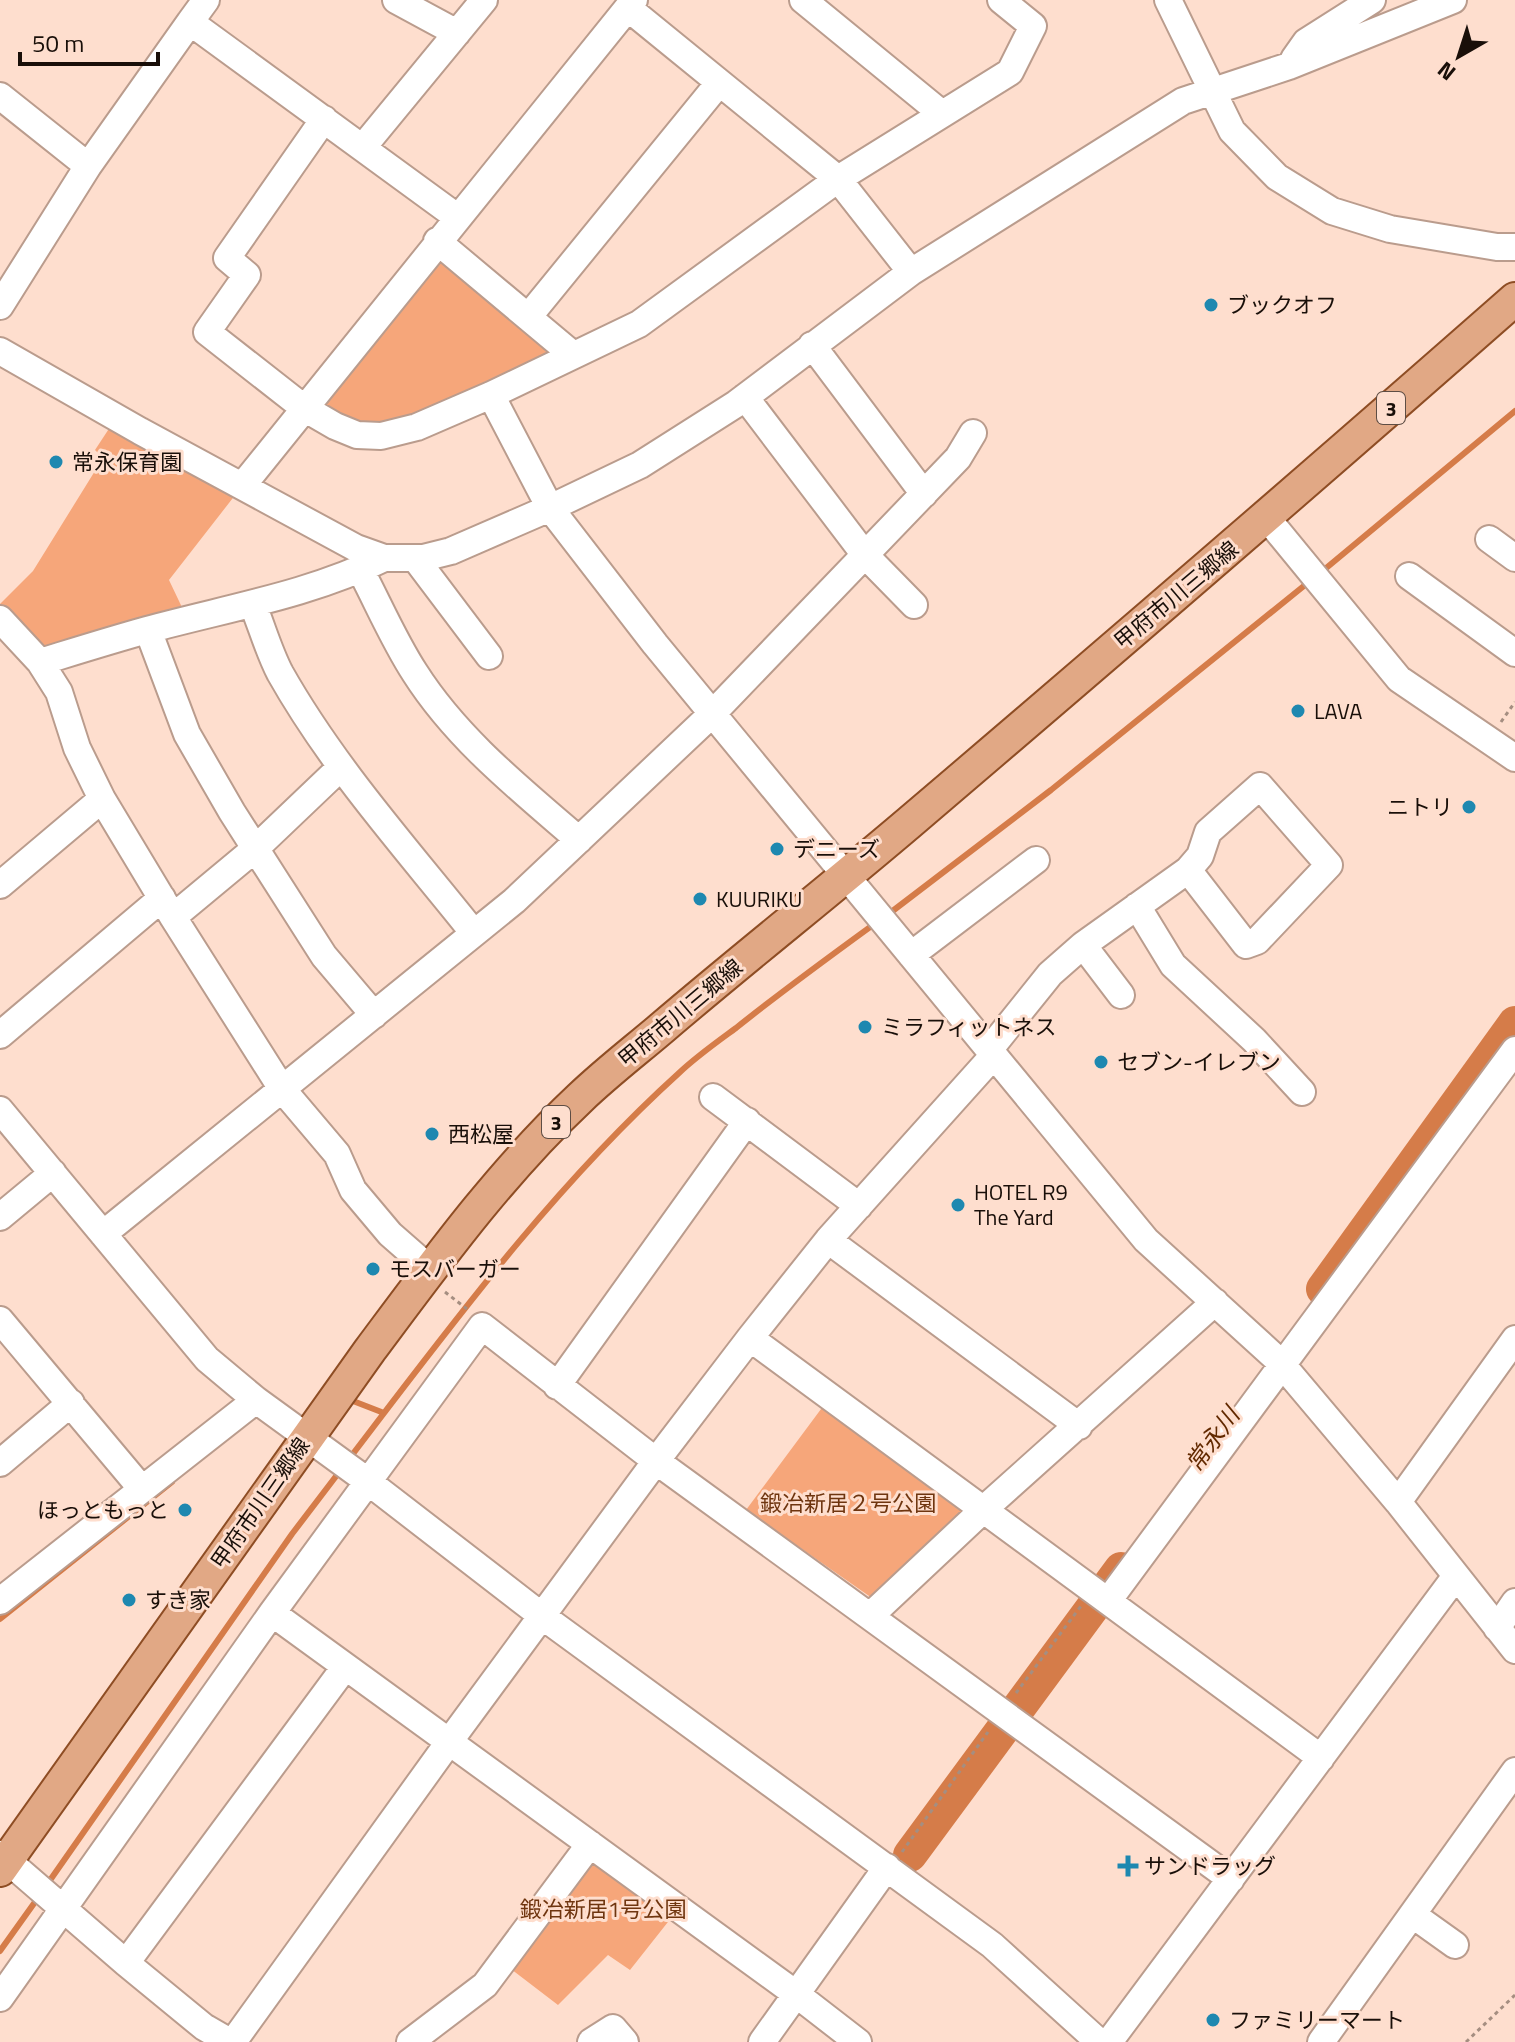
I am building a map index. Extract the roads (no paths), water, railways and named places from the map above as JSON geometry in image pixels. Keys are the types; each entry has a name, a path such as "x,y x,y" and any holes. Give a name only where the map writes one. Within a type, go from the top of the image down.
{"main road":[{"name":"甲府市川三郷線","path":"8,1866 438,1281 510,1172 582,1096 715,983 856,885 1266,517 1515,299"}],"street":[{"path":"0,306 88,166 206,0"},
{"path":"396,0 457,33"},
{"path":"363,147 484,0"},
{"path":"803,0 941,113"},
{"path":"324,119 227,258 247,275 207,332 304,408 357,435 381,436 417,427 491,395 639,324 838,179 1010,72 1033,26 1001,0"},
{"path":"1168,0 1232,131 1277,177 1332,211 1390,229 1497,247 1515,247"},
{"path":"1289,66 1306,42 1372,0"},
{"path":"40,662 148,630 253,605 372,564 451,551 550,508 640,465 745,397 911,272 1183,101 1289,66 1453,0"},
{"path":"243,485 631,4 719,83 838,179 911,272"},
{"path":"190,22 457,217"},
{"path":"529,316 719,83"},
{"path":"0,96 88,166"},
{"path":"437,241 572,354"},
{"path":"812,345 924,494"},
{"path":"0,351 356,548 372,564 415,673 461,733 579,840"},
{"path":"491,395 550,508 655,644 1146,1240 1276,1357 1398,1502 1515,1650"},
{"path":"745,397 865,555 914,605"},
{"path":"103,1234 514,901 713,713 958,458 973,433"},
{"path":"1266,517 1399,679 1515,758"},
{"path":"1489,539 1515,558"},
{"path":"415,558 489,656"},
{"path":"1409,576 1515,653"},
{"path":"253,605 279,670 341,767 473,932"},
{"path":"0,619 40,662 59,692 77,748 102,799 282,1089 337,1154 353,1190 390,1234 438,1281"},
{"path":"148,630 187,734 324,956 374,1015"},
{"path":"0,1035 167,907 256,848 341,767"},
{"path":"8,1866 204,2027 232,2042 449,1742 750,1338 828,1240 992,1052 1050,974 1083,945 1188,870 1200,856 1208,832 1260,786 1329,865 1257,941 1246,945 1188,870"},
{"path":"0,885 102,799"},
{"path":"911,955 1036,860"},
{"path":"1137,906 1173,965 1254,1040 1302,1092"},
{"path":"1083,945 1121,995"},
{"path":"1102,1597 1276,1357 1515,1050"},
{"path":"713,1097 859,1206"},
{"path":"0,1110 207,1359 256,1400 542,1616 992,1945 1099,2042"},
{"path":"557,1386 747,1121"},
{"path":"0,1217 53,1173"},
{"path":"828,1240 1079,1426"},
{"path":"870,1616 1215,1302"},
{"path":"0,1321 141,1488"},
{"path":"0,1998 61,1907 365,1480 482,1326 656,1461 1231,1879"},
{"path":"750,1338 1321,1758"},
{"path":"1398,1502 1515,1339"},
{"path":"0,1601 256,1400"},
{"path":"0,1463 71,1403"},
{"path":"1109,2042 1456,1576"},
{"path":"1497,1628 1515,1602"},
{"path":"272,1613 858,2042"},
{"path":"126,1963 345,1667"},
{"path":"1321,2042 1515,1771"},
{"path":"410,2042 485,1985 590,1844"},
{"path":"762,2042 887,1867"},
{"path":"1413,1915 1455,1945"},
{"path":"591,2042 613,2028 625,2042"}],"waterway":[{"path":"1319,574 1515,411"},
{"path":"886,916 1051,790 1310,581"},
{"path":"349,1459 505,1258 633,1117 700,1055 877,922"},
{"name":"常永川","path":"1323,1289 1515,1023"},
{"path":"353,1401 384,1413"},
{"path":"46,1886 292,1534 340,1471"},
{"path":"0,1619 172,1482"},
{"name":"常永川","path":"910,1855 1121,1569"},
{"path":"0,1951 40,1895"}],"place":[{"name":"ブックオフ","path":"1211,305"},
{"name":"常永保育園","path":"56,462"},
{"name":"LAVA","path":"1298,711"},
{"name":"ニトリ","path":"1469,807"},
{"name":"デニーズ","path":"777,849"},
{"name":"KUURIKU","path":"700,899"},
{"name":"ミラフィットネス","path":"865,1027"},
{"name":"セブン-イレブン","path":"1101,1062"},
{"name":"西松屋","path":"432,1134"},
{"name":"HOTEL R9 The Yard","path":"958,1205"},
{"name":"モスバーガー","path":"373,1269"},
{"name":"ほっともっと","path":"185,1510"},
{"name":"すき家","path":"129,1600"},
{"name":"サンドラッグ","path":"1128,1866"},
{"name":"ファミリーマート","path":"1213,2020"}],"park label":[{"name":"鍛冶新居２号公園","path":"848,1503"},
{"name":"鍛冶新居1号公園","path":"603,1909"}]}
